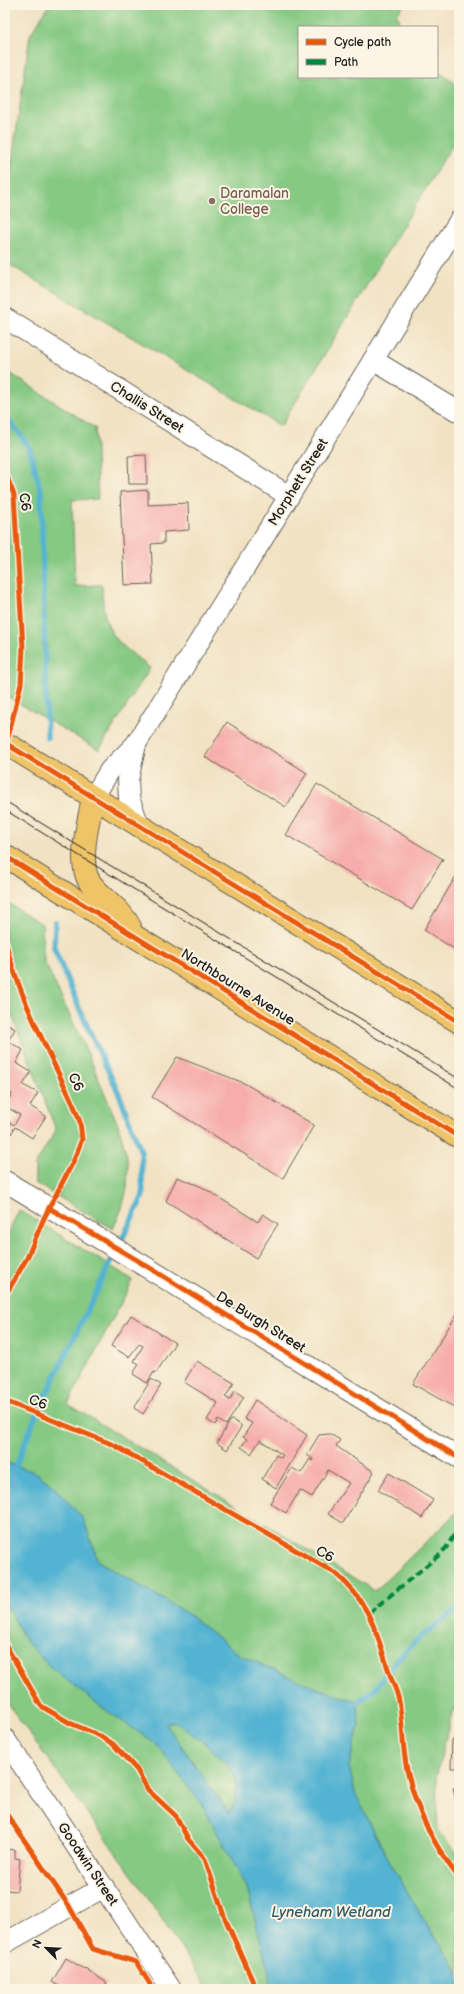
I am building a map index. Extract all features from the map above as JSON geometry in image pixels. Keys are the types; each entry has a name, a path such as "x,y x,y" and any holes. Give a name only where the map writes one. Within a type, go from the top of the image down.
{"highway":[{"path":"5,743 459,1022"},
{"path":"94,798 84,858 86,874 91,884 124,915 134,935"},
{"name":"Northbourne Avenue","path":"5,856 459,1137"}],"street":[{"name":"Morphett Street","path":"94,798 110,770 136,744 459,221"},
{"name":"Challis Street","path":"5,318 289,496"},
{"path":"373,360 459,412"},
{"name":"Morphett Street","path":"136,744 128,780 129,798 139,825"},
{"name":"De Burgh Street","path":"5,1181 459,1458"},
{"name":"Goodwin Street","path":"5,1739 171,1989"},
{"path":"5,1943 104,1887"}],"green space":[{"name":"Daramalan College","path":"49,5 404,5 396,16 400,19 396,26 298,26 298,78 438,78 438,71 453,81 456,94 459,96 459,134 281,426 5,262 5,210 30,35"},
{"path":"5,370 95,428 98,499 72,500 75,586 102,585 103,602 108,626 119,642 127,650 150,668 99,750 5,695"},
{"path":"5,901 42,924 44,961 88,1054 119,1127 128,1164 127,1188 122,1208 113,1229 35,1183 35,1165 56,1130 5,997"},
{"path":"19,1210 133,1280 68,1404 375,1591 459,1510 459,1702 451,1716 436,1777 438,1831 459,1856 459,1989 208,1989 140,1886 5,1700 5,1240"}],"water":[{"name":"Lyneham Wetland","path":"5,1462 37,1473 56,1489 83,1518 98,1561 188,1614 240,1655 311,1686 358,1702 359,1726 349,1766 355,1793 385,1853 422,1917 459,1973 459,1989 273,1989 246,1885 202,1805 156,1744 100,1706 47,1664 26,1641 5,1603","holes":["174,1721 207,1745 231,1767 236,1786 236,1801 229,1813 166,1724"]}],"building":[{"path":"146,455 147,484 129,484 128,456"},
{"path":"148,490 148,505 188,503 189,530 164,532 164,543 151,544 153,584 124,585 120,492"},
{"path":"227,722 307,773 286,807 205,757"},
{"path":"317,784 443,859 412,910 286,835"},
{"path":"459,871 459,952 424,930"},
{"path":"5,1023 15,1029 8,1041 23,1050 16,1063 31,1072 23,1085 38,1093 30,1106 46,1116 32,1138 15,1127 5,1144 5,1120 14,1125 20,1115 5,1106 12,1094 5,1089"},
{"path":"177,1057 244,1083 314,1125 283,1178 152,1097"},
{"path":"177,1177 202,1187 258,1222 263,1214 278,1224 256,1258 166,1201"},
{"path":"459,1311 459,1410 413,1384"},
{"path":"131,1315 175,1343 156,1373 154,1372 147,1383 133,1374 139,1364 134,1361 143,1346 139,1344 129,1357 111,1346"},
{"path":"197,1361 234,1383 225,1397 230,1400 235,1391 244,1397 226,1425 218,1420 215,1425 207,1420 218,1403 184,1382"},
{"path":"151,1379 161,1385 143,1414 134,1408"},
{"path":"255,1400 307,1435 276,1488 262,1479 276,1455 281,1458 283,1455 260,1440 251,1454 241,1447 247,1439 243,1437 252,1423 244,1419"},
{"path":"232,1420 241,1425 241,1427 227,1450 217,1443"},
{"path":"330,1434 340,1440 336,1446 374,1472 343,1523 328,1514 349,1483 328,1470 312,1497 300,1490 286,1513 270,1503 292,1468 301,1473 310,1459 312,1461 313,1459 307,1455 319,1435"},
{"path":"389,1473 433,1500 422,1518 378,1490"},
{"path":"452,1740 459,1740 459,1776 457,1776 458,1768 451,1768"},
{"path":"459,1787 459,1812 458,1812 453,1788"},
{"path":"5,1849 15,1850 15,1858 20,1859 17,1891 5,1890"},
{"path":"66,1958 84,1969 85,1968 107,1983 103,1989 64,1989 52,1982"}],"waterway":[{"path":"5,417 20,434 30,450 41,492 47,738"},
{"path":"16,1466 34,1420 143,1196 141,1152 120,1096 82,1015 54,948 55,922"},
{"path":"358,1702 375,1689 397,1660 419,1638 459,1608"}],"tram line":[{"path":"5,801 459,1079"},
{"path":"5,810 459,1089"}],"marked path":[{"path":"369,1613 438,1556 446,1548 459,1527"}],"cycle path":[{"name":"C6","path":"5,472 14,495 23,648 21,684 5,750"},
{"path":"5,743 459,1022"},
{"path":"5,856 459,1137"},
{"name":"C6","path":"5,940 26,1004 74,1106 80,1122 82,1139 74,1160 44,1218 27,1258 5,1296"},
{"path":"49,1208 140,1262 459,1458"},
{"name":"C6","path":"5,1401 114,1445 335,1573 347,1584 365,1607 371,1620 397,1694 400,1709 405,1761 415,1799 434,1840 459,1878"},
{"path":"5,1644 41,1706 70,1723 100,1736 113,1744 137,1770 148,1790 176,1816 188,1839 205,1859 224,1916 256,1989"},
{"path":"5,1812 69,1906 93,1949 136,1962 153,1989"}],"place":[{"name":"Daramalan College","path":"212,201"}]}
